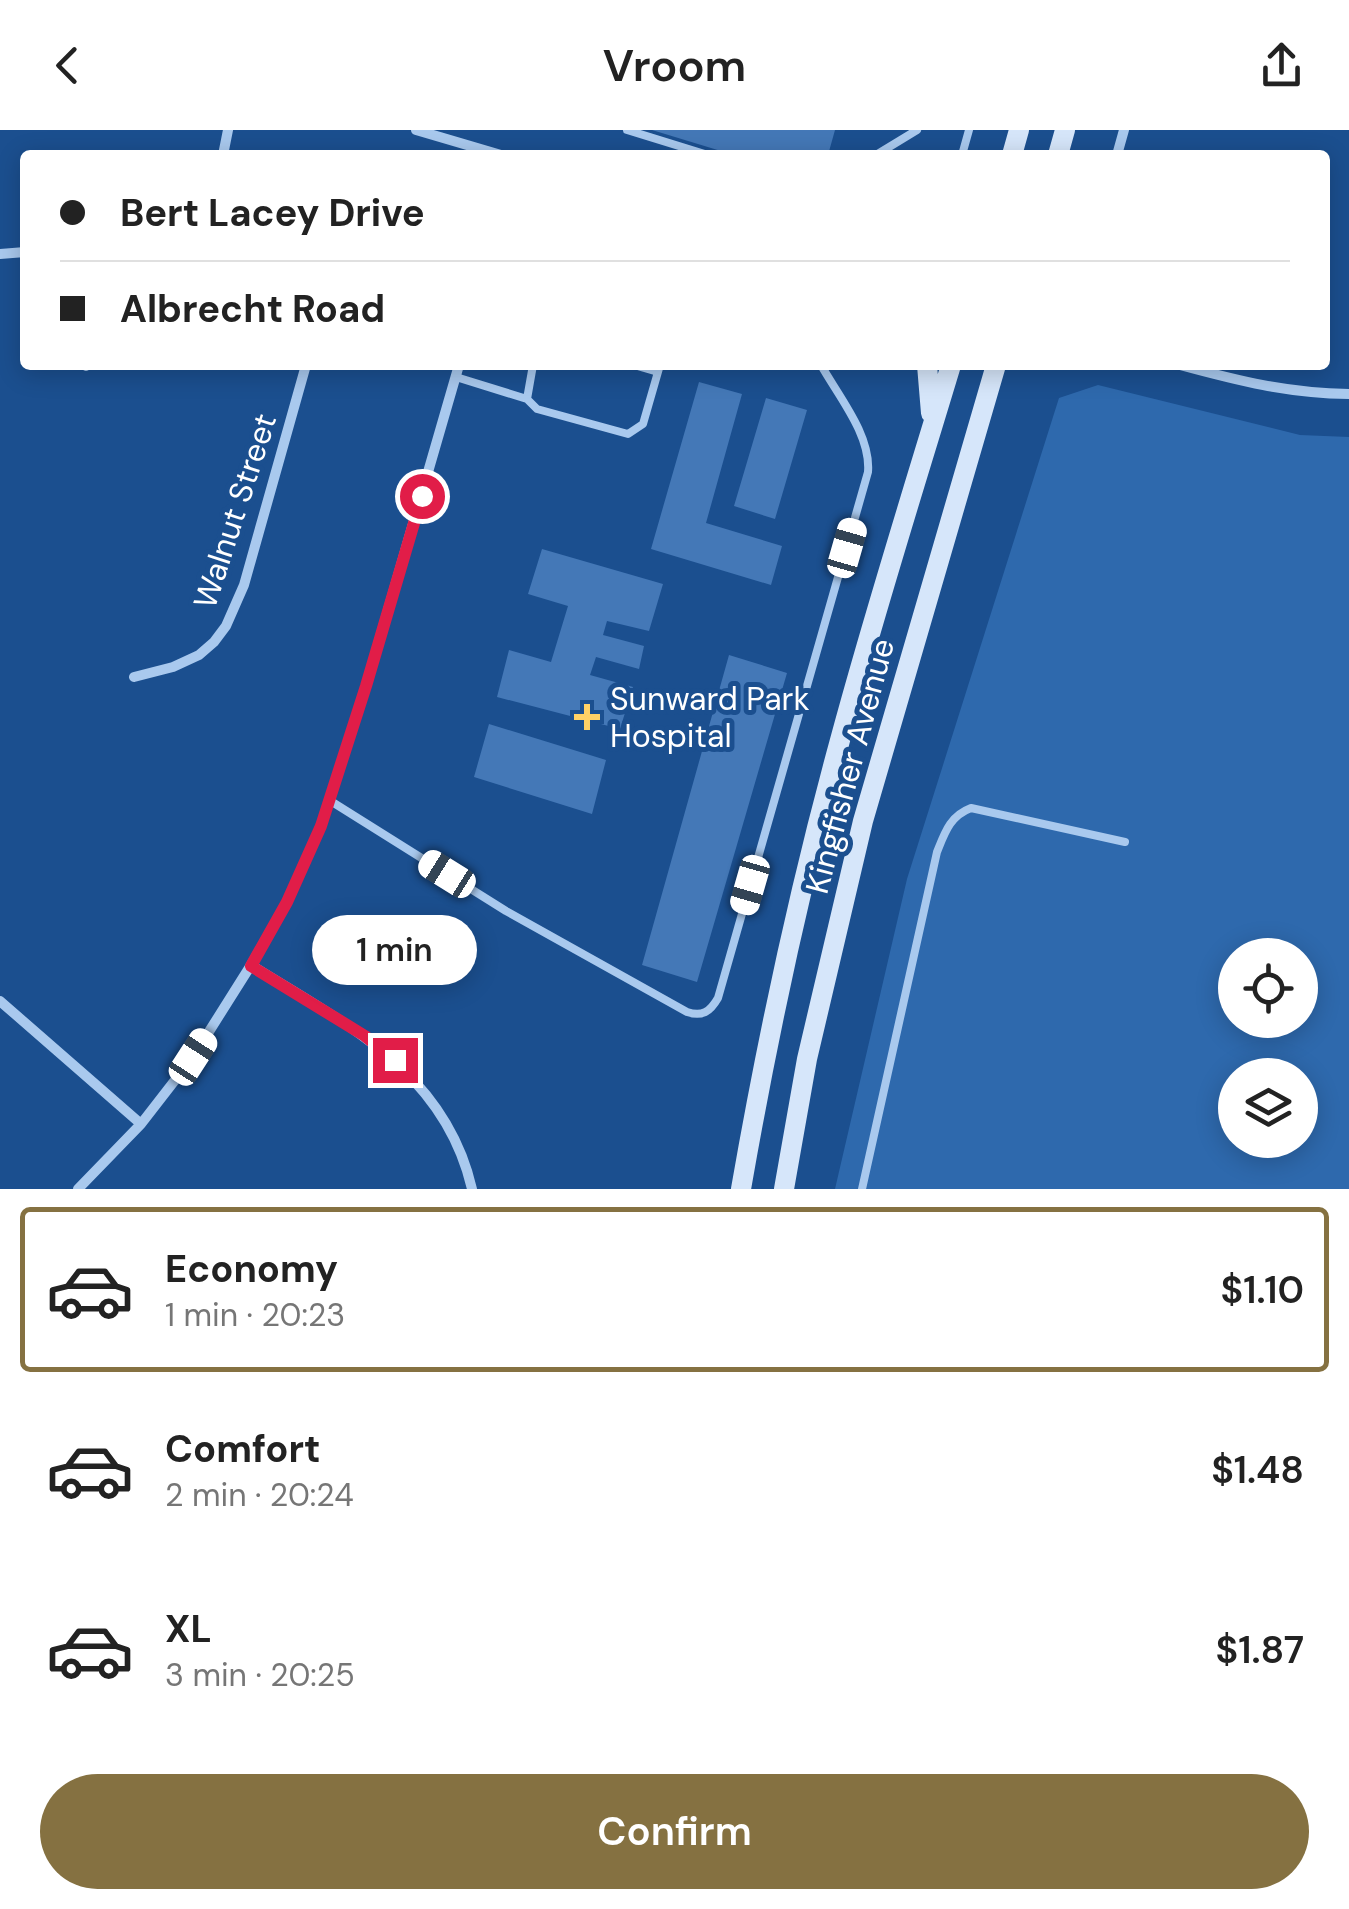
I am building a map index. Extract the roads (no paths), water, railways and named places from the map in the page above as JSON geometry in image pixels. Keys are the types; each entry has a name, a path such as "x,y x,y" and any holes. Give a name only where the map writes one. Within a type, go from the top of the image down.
{"street":[{"path":"416,130 485,150"},
{"name":"Walnut Street","path":"134,677 199,655 226,626 244,585 305,370"},
{"path":"928,370 931,430"},
{"name":"Kingfisher Avenue","path":"740,1189 818,826 949,370"},
{"name":"Kingfisher Avenue","path":"784,1189 807,1059 863,822 995,370"},
{"path":"1198,370 1284,390 1349,394"},
{"path":"78,1189 141,1124 193,1057 287,902 330,800 458,371"},
{"path":"251,966 365,1036 395,1060 454,1136 472,1189"},
{"path":"0,1001 141,1124"}],"lane":[{"path":"626,130 692,150"},
{"path":"884,150 917,130"},
{"path":"527,399 533,370"},
{"path":"458,371 527,399 536,409 628,434 642,424 659,370"},
{"path":"330,800 506,911 686,1012 699,1015 709,1011 718,998 868,472 866,442 824,370"},
{"path":"862,1189 936,852 958,813 971,808 1126,842"}],"place":[{"name":"Sunward Park Hospital","path":"587,717"}]}
